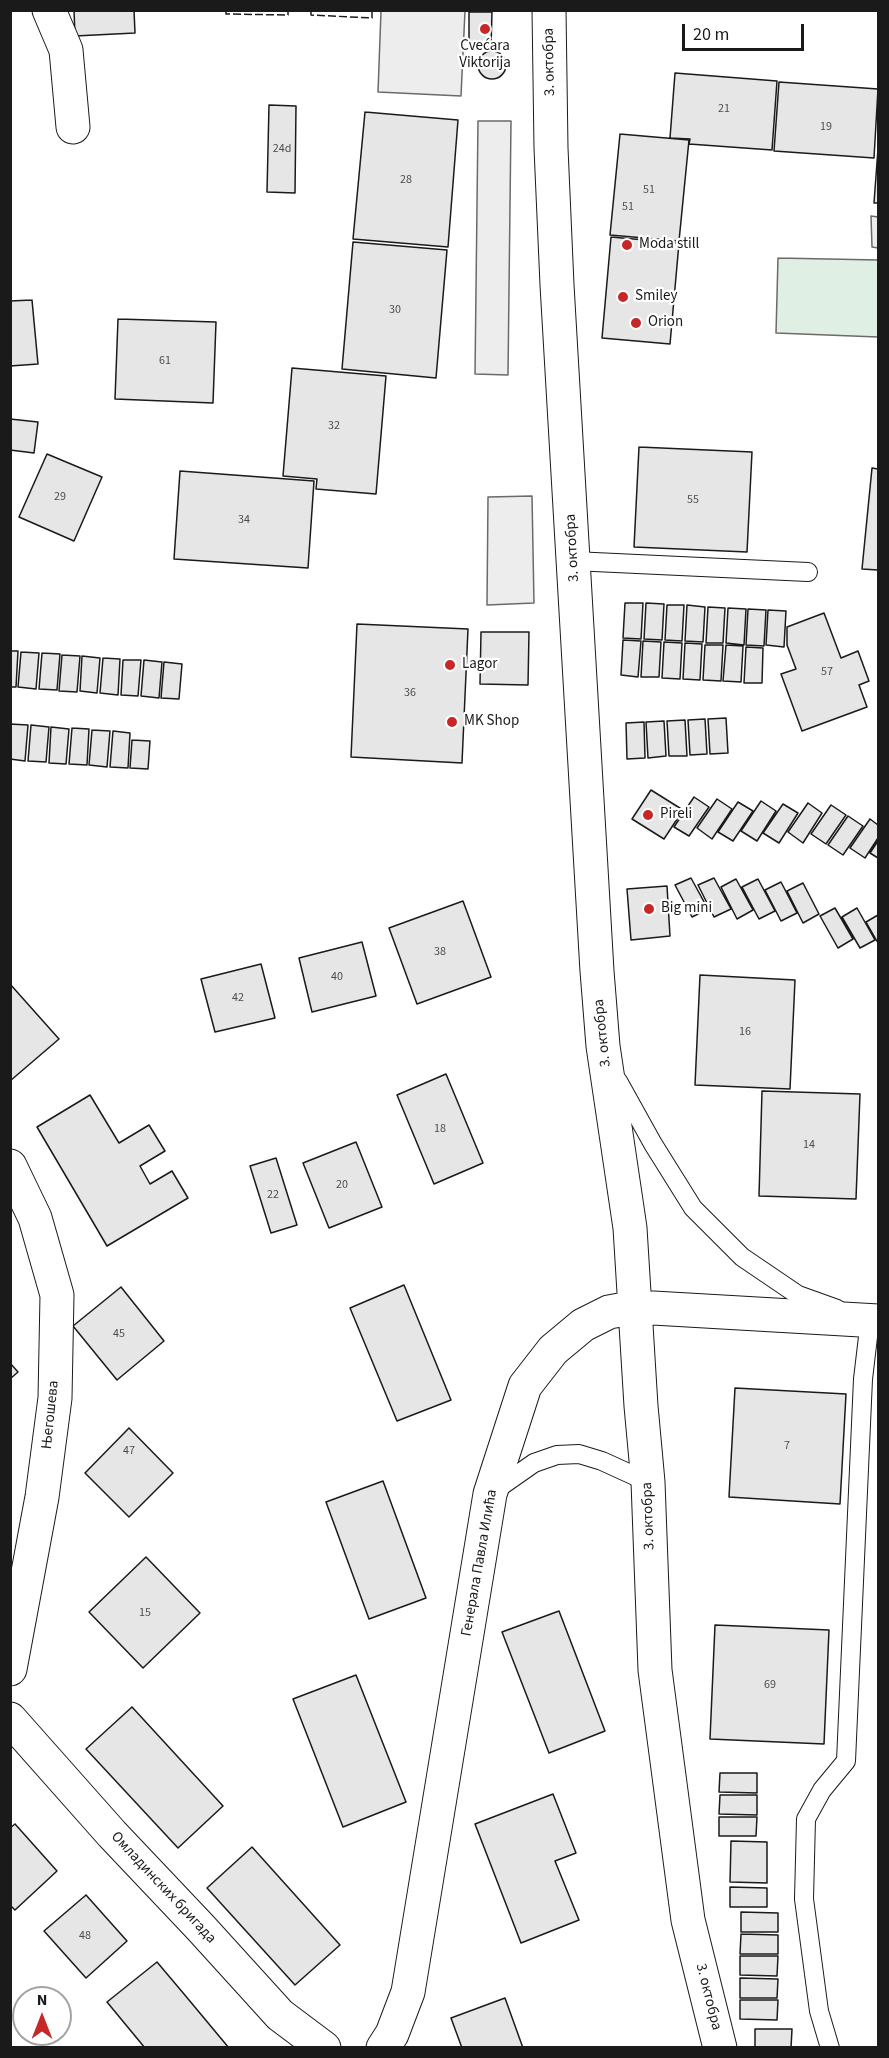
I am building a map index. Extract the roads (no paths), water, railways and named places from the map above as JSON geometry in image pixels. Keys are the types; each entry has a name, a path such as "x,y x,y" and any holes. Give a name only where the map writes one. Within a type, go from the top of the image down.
{"street":[{"path":"49,10 66,50 73,127"},
{"name":"3. октобра","path":"549,10 551,148 557,285 597,971 603,1046 630,1228 648,1482 655,1670 688,1920 720,2048"},
{"name":"Његошева","path":"10,1166 35,1218 57,1295 55,1398 42,1497 10,1669"},
{"name":"Генерала Павла Илића","path":"383,2048 392,2034 408,1992 490,1494 525,1386 553,1350 583,1324 609,1312 636,1307 874,1321"},
{"name":"Омладинских бригада","path":"10,1719 112,1834 280,2015 324,2048"}],"lane":[{"path":"573,561 808,572"},
{"path":"603,1046 624,1093 693,1208 742,1257 798,1295 874,1321 863,1379 846,1761 822,1790 806,1819 804,1899 819,2010 830,2048"},
{"path":"490,1494 534,1464 557,1455 579,1454 602,1461 648,1482"}],"place":[{"name":"Cvećara Viktorija","path":"485,29"},
{"name":"Moda still","path":"627,245"},
{"name":"Smiley","path":"623,297"},
{"name":"Orion","path":"636,323"},
{"name":"Lagor","path":"450,665"},
{"name":"MK Shop","path":"452,722"},
{"name":"Pireli","path":"648,815"},
{"name":"Big mini","path":"649,909"}]}
